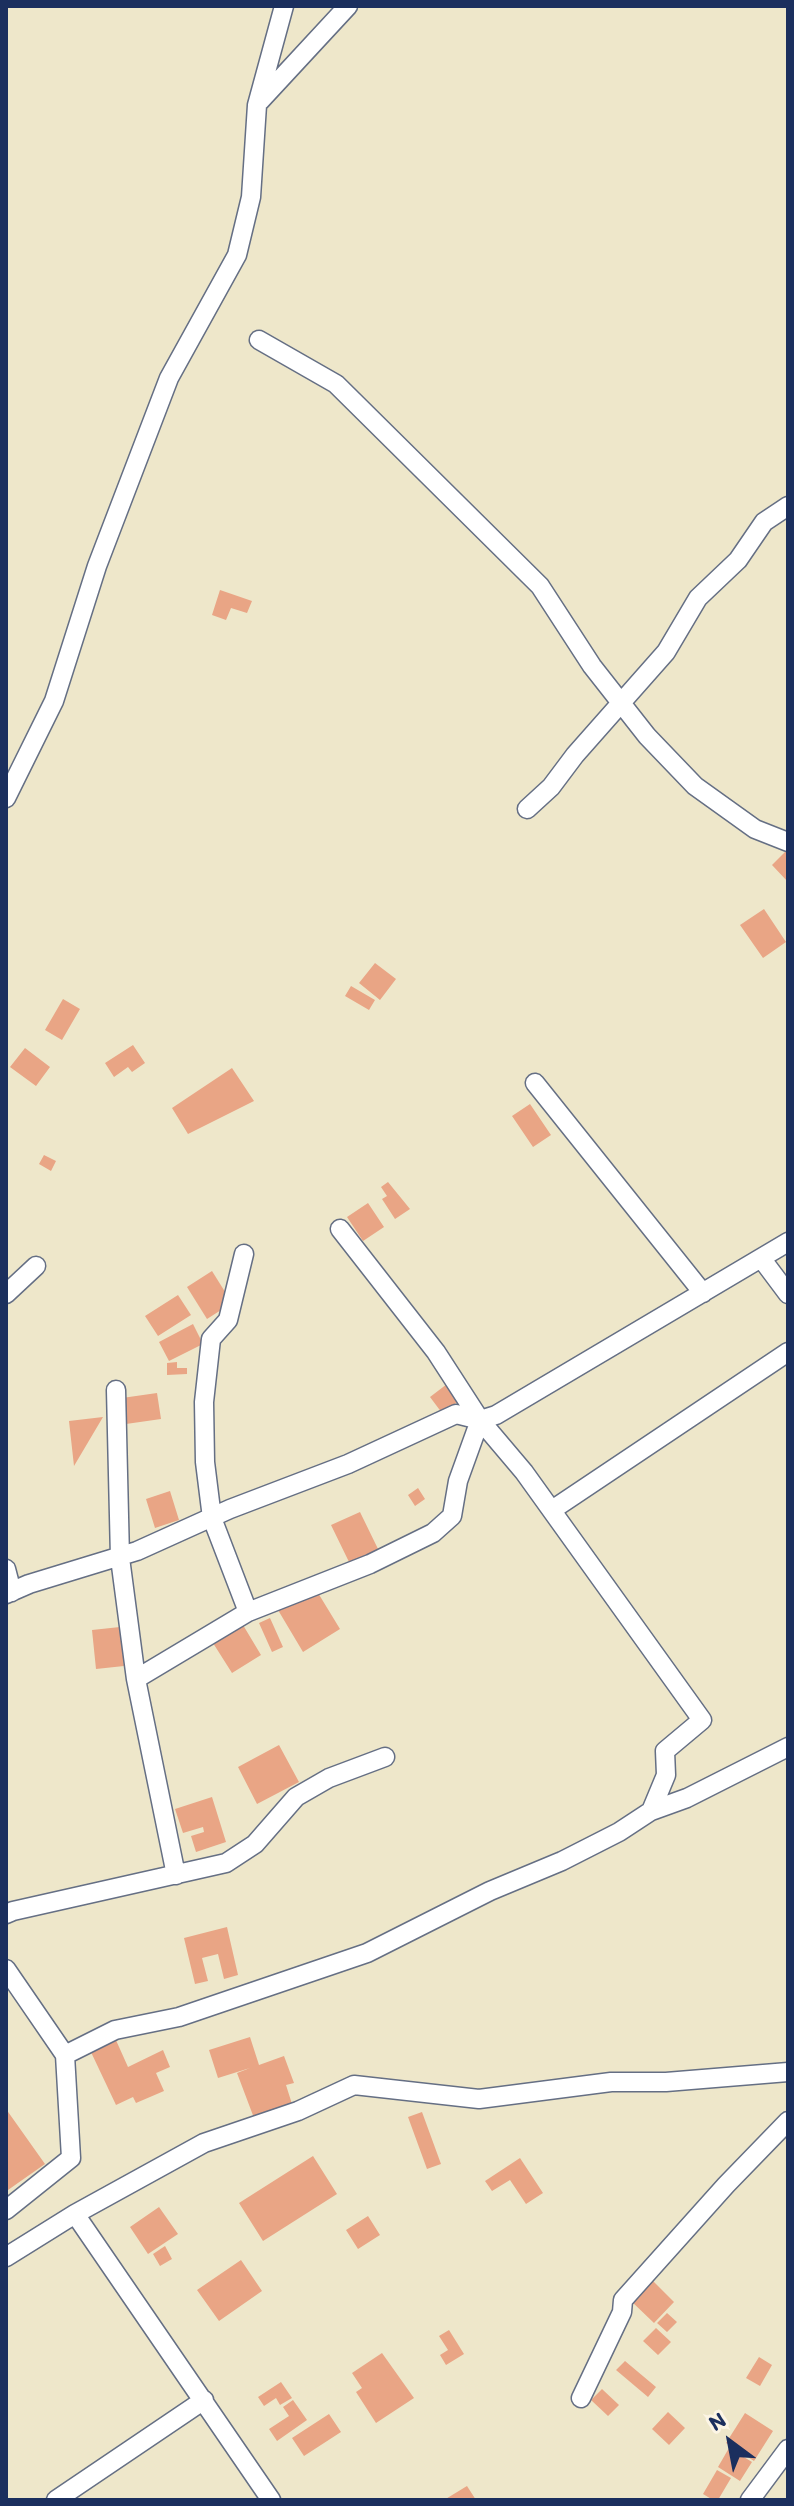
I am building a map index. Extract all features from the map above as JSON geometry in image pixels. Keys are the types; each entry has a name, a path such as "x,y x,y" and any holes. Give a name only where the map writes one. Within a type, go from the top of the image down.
{"street":[{"path":"6,798 54,701 97,566 169,378 237,255 251,197 257,105 284,6"},
{"path":"257,105 348,6"},
{"path":"259,340 336,384 540,586 620,703 695,786 755,829 788,842"},
{"path":"527,809 551,787 575,755 666,652 698,598 738,560 764,522 788,506"},
{"path":"535,1083 703,1293"},
{"path":"340,1229 436,1352 480,1420 524,1472 702,1720 665,1751 666,1775 651,1811"},
{"path":"6,1569 9,1593 73,1570 120,1558 348,1464 456,1414 480,1420 496,1415 788,1242"},
{"path":"244,1254 228,1320 211,1339 204,1402 205,1462 212,1518 248,1612"},
{"path":"761,1258 788,1294"},
{"path":"6,1294 36,1266"},
{"path":"552,1510 788,1352"},
{"path":"116,1390 120,1558 136,1679 176,1875"},
{"path":"136,1679 248,1612 370,1564 433,1533 452,1516 458,1481 480,1420"},
{"path":"65,2055 115,2030 179,2017 367,1953 490,1891 562,1861 619,1832 651,1811 687,1798 788,1747"},
{"path":"6,1914 226,1863 255,1844 296,1797 329,1778 385,1757"},
{"path":"6,1969 65,2055 71,2158 6,2210"},
{"path":"6,2257 75,2214 204,2143 298,2111 354,2085 479,2099 611,2082 666,2082 788,2072"},
{"path":"581,2398 622,2312 623,2300 788,2121"},
{"path":"75,2214 271,2500"},
{"path":"56,2500 204,2400"},
{"path":"750,2500 788,2449"}],"building":[{"path":"220,590 252,601 247,613 231,608 226,620 212,615"},
{"path":"788,849 788,882 772,865"},
{"path":"764,909 786,942 763,958 740,925"},
{"path":"375,963 396,979 380,1000 359,983"},
{"path":"351,986 375,1000 369,1010 345,996"},
{"path":"63,999 80,1009 62,1040 45,1030"},
{"path":"133,1045 145,1063 132,1072 128,1067 114,1077 105,1063"},
{"path":"25,1048 50,1067 36,1086 10,1067"},
{"path":"232,1068 254,1101 188,1134 172,1108"},
{"path":"530,1104 551,1135 533,1147 512,1116"},
{"path":"44,1155 56,1161 51,1171 39,1164"},
{"path":"388,1182 410,1209 395,1219 382,1199 387,1196 381,1187"},
{"path":"368,1203 384,1227 363,1241 347,1217"},
{"path":"212,1271 232,1303 207,1319 187,1287"},
{"path":"178,1295 191,1315 158,1336 145,1316"},
{"path":"193,1324 203,1344 169,1361 159,1342"},
{"path":"177,1362 177,1368 187,1368 187,1374 167,1375 167,1363"},
{"path":"451,1381 463,1398 442,1413 430,1397"},
{"path":"157,1393 161,1419 126,1424 122,1398"},
{"path":"103,1417 74,1466 69,1421"},
{"path":"418,1488 425,1499 415,1506 408,1495"},
{"path":"170,1491 179,1520 155,1528 146,1499"},
{"path":"360,1512 379,1551 350,1564 331,1525"},
{"path":"315,1588 340,1629 303,1652 278,1610"},
{"path":"270,1618 283,1647 272,1652 259,1623"},
{"path":"243,1625 261,1655 232,1673 213,1643"},
{"path":"120,1627 124,1666 96,1669 92,1630"},
{"path":"279,1745 299,1782 257,1804 238,1767"},
{"path":"212,1797 226,1842 196,1852 191,1836 204,1832 203,1827 183,1833 175,1809"},
{"path":"227,1927 238,1975 224,1979 218,1954 202,1958 208,1981 195,1984 184,1938"},
{"path":"250,2037 259,2065 284,2056 294,2083 286,2085 292,2104 254,2118 237,2073 250,2068 218,2078 209,2050"},
{"path":"115,2038 128,2067 163,2050 170,2067 156,2073 164,2091 136,2103 133,2097 116,2105 90,2050"},
{"path":"6,2109 45,2164 8,2190 6,2187"},
{"path":"422,2112 441,2164 427,2169 408,2117"},
{"path":"313,2156 337,2194 263,2241 239,2203"},
{"path":"520,2158 543,2193 526,2204 510,2180 492,2191 485,2181"},
{"path":"159,2207 178,2234 148,2254 130,2227"},
{"path":"368,2216 380,2235 358,2249 346,2230"},
{"path":"165,2246 172,2259 160,2266 153,2254"},
{"path":"241,2260 262,2291 219,2321 197,2290"},
{"path":"651,2279 674,2302 654,2323 630,2300"},
{"path":"667,2313 677,2322 667,2332 657,2323"},
{"path":"656,2328 671,2342 658,2355 643,2341"},
{"path":"449,2330 464,2354 446,2365 440,2355 448,2350 439,2336"},
{"path":"382,2353 414,2398 376,2423 356,2392 362,2388 352,2373"},
{"path":"759,2357 772,2365 760,2386 746,2378"},
{"path":"625,2361 656,2387 648,2397 616,2370"},
{"path":"281,2382 292,2398 280,2405 276,2398 264,2406 258,2397"},
{"path":"602,2389 619,2405 608,2416 591,2400"},
{"path":"293,2400 307,2420 277,2441 269,2429 289,2416 283,2407"},
{"path":"668,2412 685,2428 669,2445 652,2429"},
{"path":"745,2413 773,2431 754,2461 726,2443"},
{"path":"329,2414 341,2432 304,2456 292,2438"},
{"path":"729,2448 752,2462 740,2481 718,2467"},
{"path":"717,2470 731,2478 718,2500 713,2500 703,2494"},
{"path":"467,2486 476,2500 444,2500"}]}
